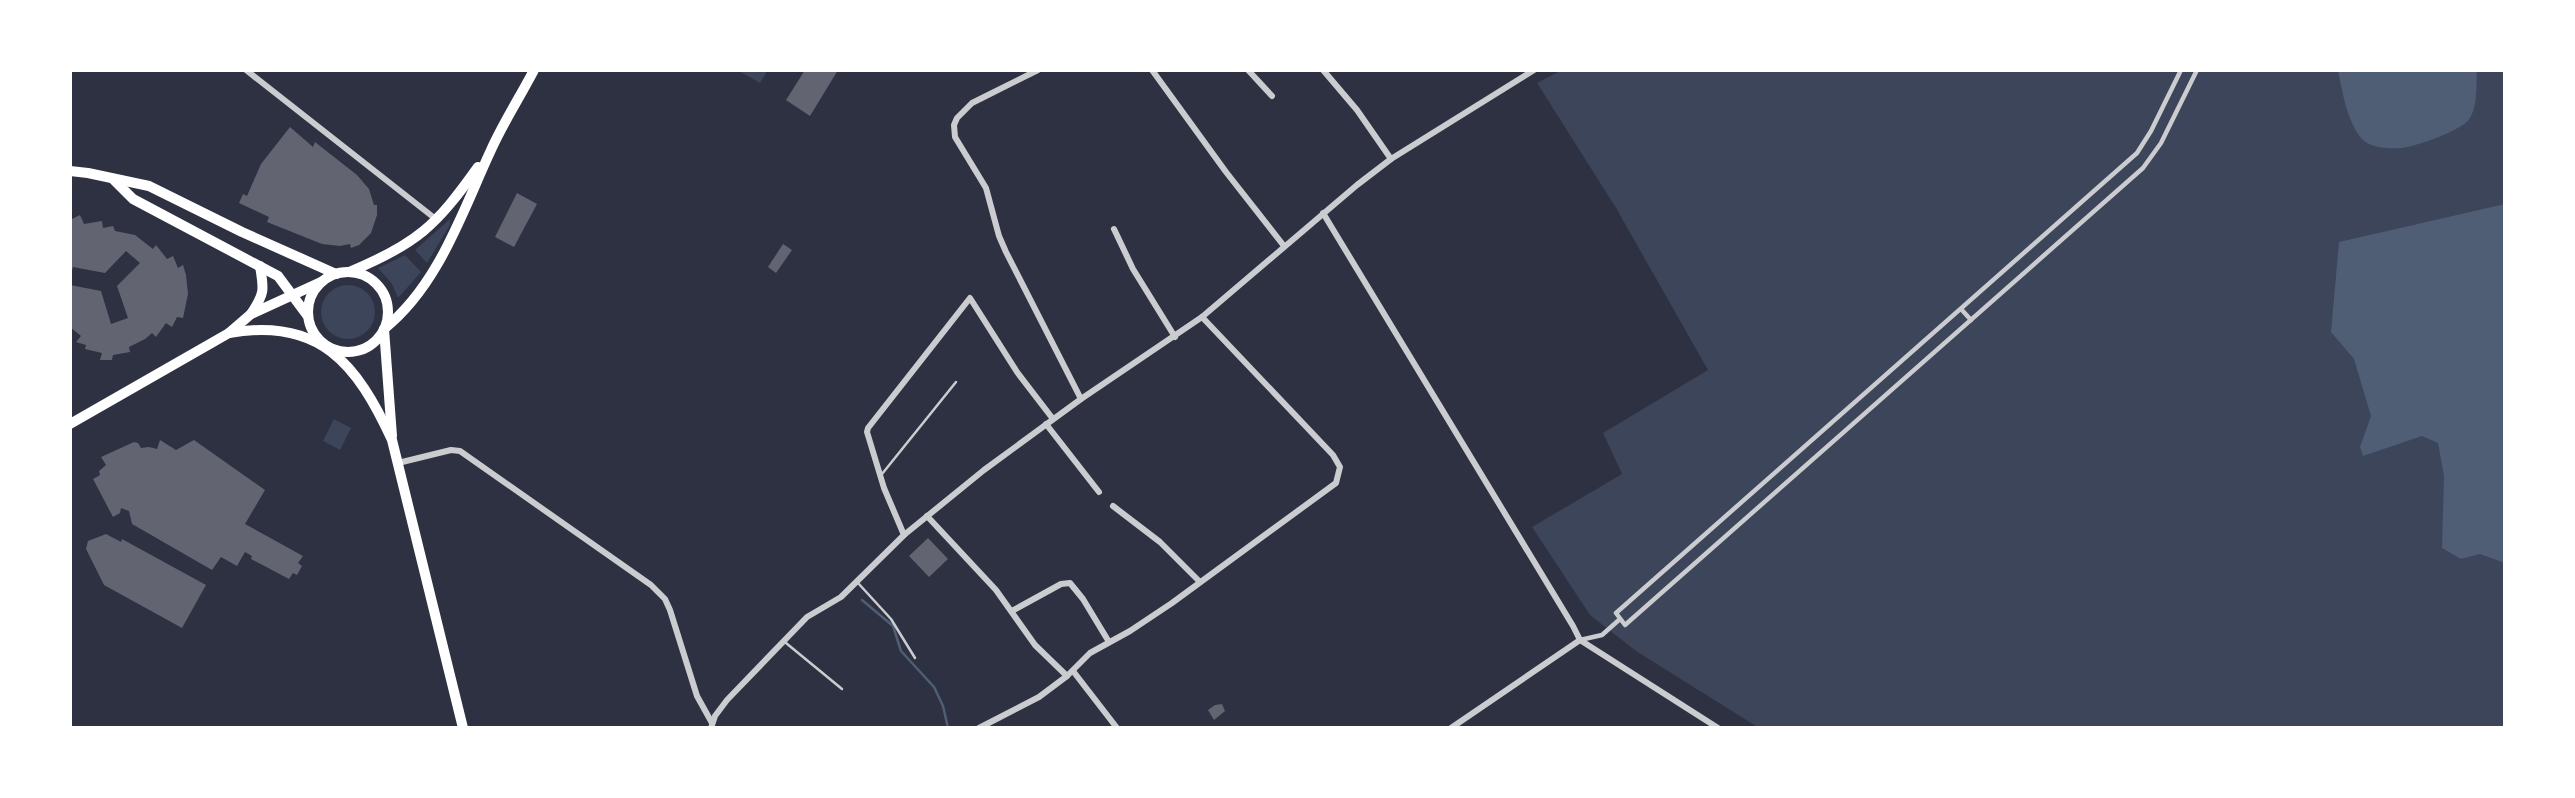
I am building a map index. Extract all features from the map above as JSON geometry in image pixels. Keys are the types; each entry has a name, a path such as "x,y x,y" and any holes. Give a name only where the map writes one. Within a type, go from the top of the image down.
{"main road":[{"path":"229,333 270,328 344,352 360,351 373,343 422,288 461,218 491,148 534,70"},
{"path":"251,314 336,274 348,272 406,246 437,220 457,197 491,148"},
{"path":"70,171 149,186 336,274"},
{"path":"113,179 133,199 278,276 307,315 316,338 359,379 392,440"},
{"path":"70,424 229,333 251,314 262,297 264,288 260,266"},
{"path":"348,272 368,278 380,288 388,309 384,329 392,440 463,728"},
{"path":"307,315 309,299 321,282"}],"street":[{"path":"246,70 437,220"},
{"path":"1152,70 1284,246"},
{"path":"1248,70 1272,96"},
{"path":"1323,70 1357,110 1391,159"},
{"path":"712,725 727,700 807,617 841,597 927,516 1046,424 1202,317 1323,213 1391,159 1534,70"},
{"path":"2181,70 2137,153 1616,613 1625,625 2149,161 2171,124 2197,70"},
{"path":"1032,71 972,103 957,118 954,130 958,144 986,188 1006,252 1081,399"},
{"path":"1323,213 1580,640 1718,728"},
{"path":"1114,229 1133,269 1175,337"},
{"path":"904,535 881,477 868,428 970,298 1017,372 1053,419"},
{"path":"1961,309 1971,320"},
{"path":"979,728 1027,706 1070,674 1090,653 1144,622 1332,486 1340,472 1333,455 1202,317"},
{"path":"1046,424 1099,492"},
{"path":"398,463 450,450 460,451 652,585 665,599 670,610 697,696 712,725"},
{"path":"1113,506 1168,548 1200,582"},
{"path":"927,516 996,590 1035,645 1070,674 1117,728"},
{"path":"1013,611 1061,584 1070,583 1109,642"},
{"path":"1451,728 1580,640 1602,635 1620,619"}],"lane":[{"path":"881,477 886,467 956,382"},
{"path":"857,582 891,618 915,658"},
{"path":"783,641 842,689"}],"shaded area":[{"path":"737,70 768,70 760,83"},
{"path":"1562,70 2505,70 2505,728 1759,728 1636,651 1590,615 1532,527 1622,474 1603,433 1708,370 1616,208 1537,83"},
{"path":"2338,70 2477,70 2474,107 2466,123 2438,137 2401,148 2377,147 2358,135 2346,108"},
{"path":"2505,204 2505,563 2480,554 2461,559 2442,548 2444,476 2438,443 2422,436 2363,456 2360,447 2371,416 2354,359 2331,332 2339,242"},
{"path":"450,219 450,225 427,263 415,250"},
{"path":"405,255 421,272 398,298 392,284 378,268"},
{"path":"348,285 367,293 375,312 367,331 348,339 329,331 321,312 329,293"},
{"path":"334,419 351,428 340,450 323,441"}],"building":[{"path":"805,70 838,70 810,116 786,100"},
{"path":"290,127 313,147 315,142 357,175 369,189 374,205 377,205 377,215 371,233 359,245 351,248 350,244 322,244 267,222 269,217 239,203 243,194 247,196 261,164"},
{"path":"517,193 537,204 514,247 495,237"},
{"path":"80,215 84,224 102,221 103,228 113,226 115,231 135,235 153,249 156,245 167,259 173,256 178,268 183,265 186,275 188,294 183,318 177,317 172,327 166,323 156,337 152,333 129,347 130,352 113,355 112,360 100,360 102,353 85,349 86,345 76,342 81,336 70,327 70,285 101,291 111,324 128,318 117,286 140,263 126,251 105,273 73,267 70,278 70,220"},
{"path":"783,244 792,250 776,273 768,267"},
{"path":"160,440 176,450 194,440 265,490 245,524 303,556 298,563 302,566 297,575 293,573 289,579 251,559 252,556 245,552 237,566 221,557 212,570 132,524 129,511 121,508 120,513 113,517 93,479 100,475 99,471 106,465 101,457 134,442 141,448 157,449"},
{"path":"106,534 121,542 122,539 206,585 182,628 104,585 86,549 88,541"},
{"path":"928,538 948,559 929,577 909,556"},
{"path":"1222,704 1225,711 1214,720 1208,710"}],"waterway":[{"path":"862,600 893,626 901,651 934,687 943,706 948,728"}]}
